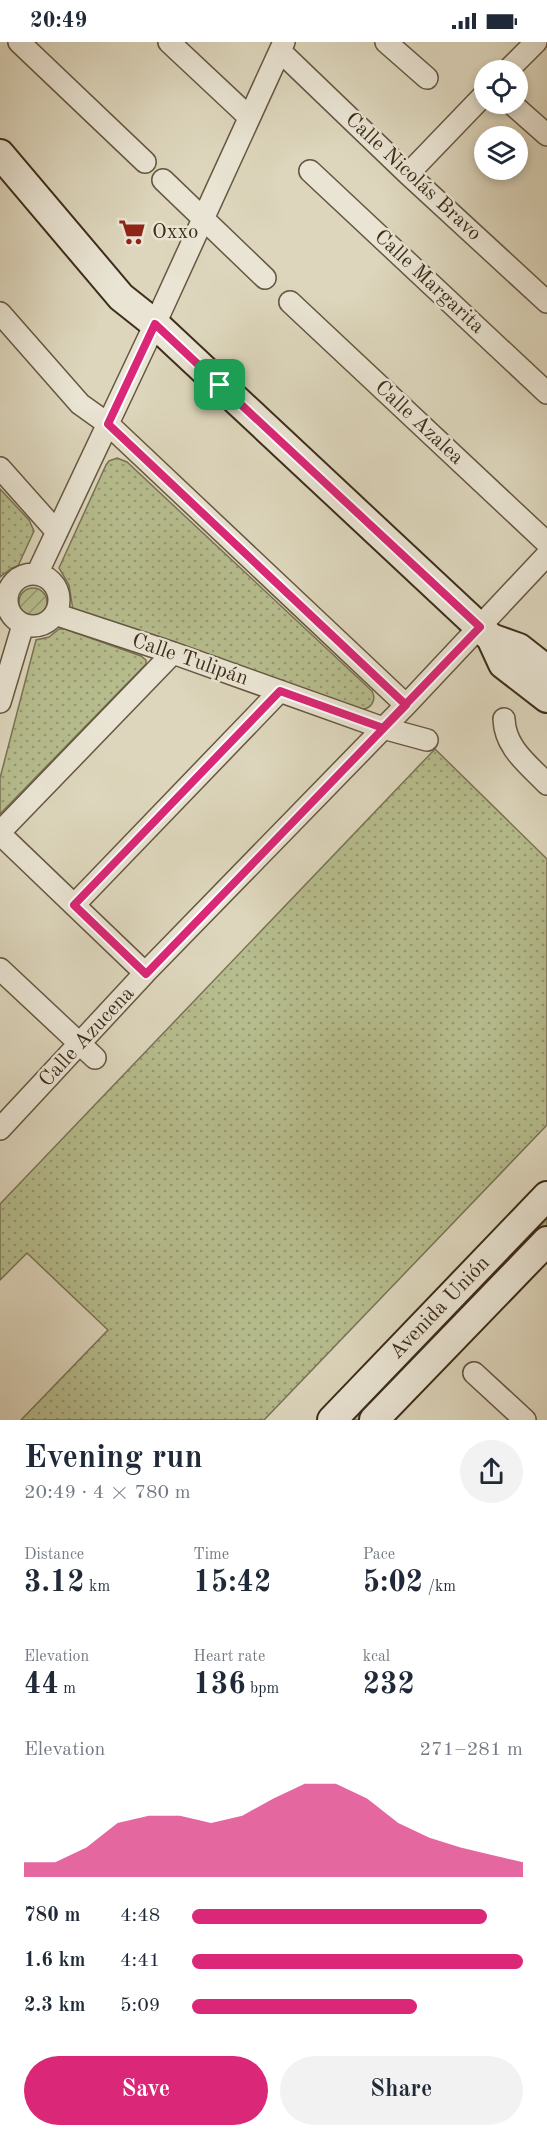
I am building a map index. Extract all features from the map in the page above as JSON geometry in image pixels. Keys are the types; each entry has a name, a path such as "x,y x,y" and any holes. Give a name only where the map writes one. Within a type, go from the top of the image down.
{"street":[{"path":"20,42 145,162"},
{"path":"169,42 249,117"},
{"path":"387,42 427,78"},
{"path":"518,60 536,42"},
{"path":"37,574 155,324 282,46"},
{"name":"Calle Nicolás Bravo","path":"282,46 408,174 547,302"},
{"path":"408,174 474,105"},
{"path":"523,114 547,135"},
{"path":"0,154 122,297 155,324 485,632 503,664 547,698"},
{"name":"Calle Margarita","path":"310,171 547,393"},
{"path":"164,180 264,278"},
{"name":"Calle Azalea","path":"290,302 547,543"},
{"path":"0,313 80,404 108,424 406,705"},
{"path":"0,468 57,532"},
{"name":"Calle Azucena","path":"2,1122 87,1051 146,974 383,728 485,632 547,555"},
{"path":"37,574 52,582 57,589 59,598 55,614 45,624 23,625 11,614 4,597 14,583 28,575 37,574"},
{"name":"Calle Tulipán","path":"55,614 173,653 383,728 427,740"},
{"path":"0,702 23,625"},
{"path":"485,632 519,648 547,670"},
{"path":"146,974 0,833 173,653"},
{"path":"74,905 280,691"},
{"path":"504,719 504,729 510,745 542,776"},
{"path":"0,969 87,1051"},
{"name":"Avenida Unión","path":"332,1420 547,1196"},
{"name":"Avenida Unión","path":"374,1420 547,1241"},
{"path":"474,1373 525,1420"}],"green space":[{"path":"117,458 127,462 372,691 374,698 370,706 360,709 73,610 69,585 59,568 106,465"},
{"path":"0,489 29,520 34,531 18,566 0,577"},
{"path":"33,588 43,592 47,602 43,612 33,616 23,612 19,602 23,592"},
{"path":"59,629 65,629 141,656 146,660 146,664 0,814 0,778 36,640 49,637"},
{"path":"435,749 547,859 547,1125 264,1420 21,1420 108,1330 27,1253 0,1280 0,1204"},
{"path":"547,1211 547,1226 360,1420 346,1420"}],"place":[{"name":"Oxxo","path":"132,232"}],"route":[{"path":"220,385 155,324 108,424 406,705 146,974 74,905 280,691 383,728 406,705 480,627 220,385"}]}
